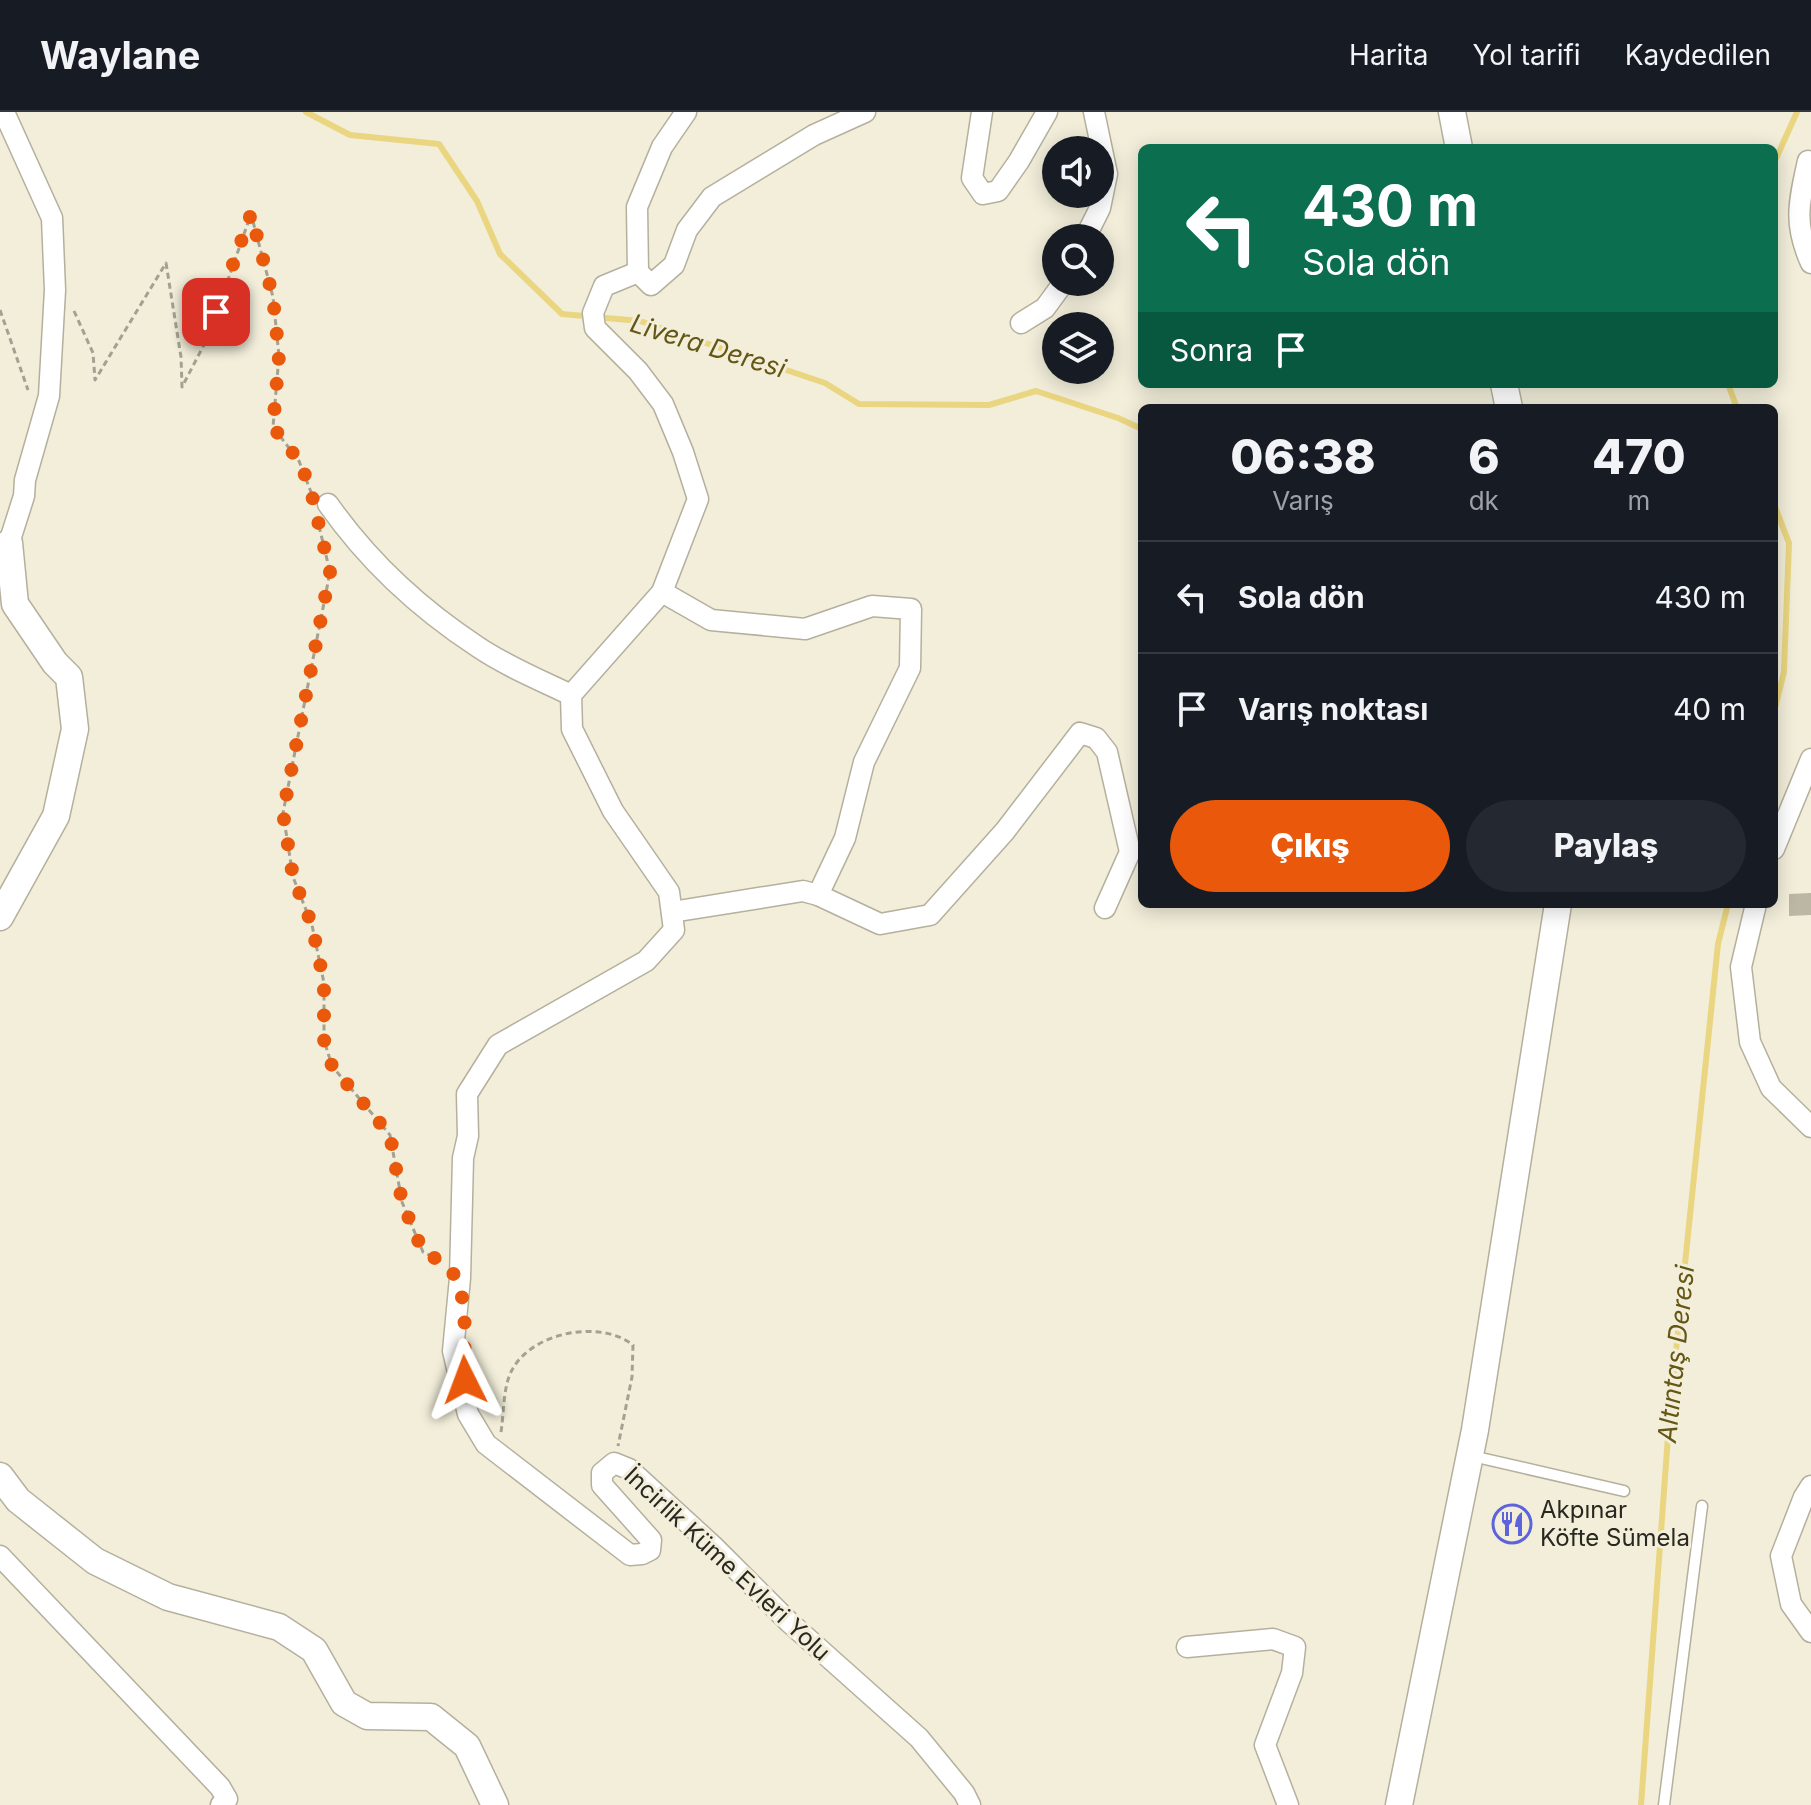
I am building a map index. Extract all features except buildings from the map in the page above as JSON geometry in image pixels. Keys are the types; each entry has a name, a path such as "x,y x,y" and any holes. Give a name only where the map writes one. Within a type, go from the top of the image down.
{"street":[{"path":"0,917 56,816 75,729 69,677 55,663 15,604 9,543 49,396 55,290 52,218 4,112"},
{"path":"686,112 662,147 637,207 638,272 651,285 674,265 687,230 712,197 814,135 865,112"},
{"path":"982,112 972,178 983,194 998,191 1047,112"},
{"path":"1092,224 1100,208 1107,174 1094,112"},
{"path":"1452,112 1458,144"},
{"path":"1808,161 1798,207 1802,243 1811,263"},
{"path":"638,272 604,286 593,317 595,328 638,371 663,404 698,499 662,592 571,695 572,729 613,811 669,892 672,912 803,891 880,924 930,915 1005,831 1080,733 1096,738 1107,752 1130,852 1105,908"},
{"path":"1021,323 1045,308 1054,296"},
{"path":"319,507 389,578 479,648 571,695"},
{"path":"662,592 711,620 805,629 872,606 911,609 910,668 864,762 845,838 818,895"},
{"path":"1778,839 1811,759"},
{"path":"1399,1805 1470,1456 1557,908"},
{"path":"1755,908 1741,967 1750,1042 1771,1088 1811,1127"},
{"name":"İncirlik Küme Evleri Yolu","path":"672,912 674,930 646,961 498,1045 467,1094 469,1114 462,1171 459,1285 453,1351 468,1414 486,1444 630,1555 650,1550 651,1540 602,1485 602,1473 614,1463 629,1469 713,1546 789,1622 919,1738 964,1793 970,1805"},
{"path":"0,1476 18,1500 95,1561 168,1597 279,1627 314,1650 344,1703 367,1716 431,1717 467,1746 495,1805"},
{"path":"1811,1486 1781,1556 1791,1604 1811,1632"},
{"path":"0,1556 220,1787 227,1799 221,1805"},
{"path":"1187,1647 1273,1639 1295,1647 1292,1673 1265,1745 1288,1805"}],"lane":[{"path":"1470,1456 1624,1491"},
{"path":"1664,1805 1702,1506"}],"path":[{"path":"69,300 93,353 95,380 166,263 181,357 182,387 208,337 251,214 273,297 279,356 273,427 299,461 319,507 330,572 283,813 293,877 312,925 324,983 324,1040 332,1066 390,1135 402,1202 423,1252 443,1261 459,1285"},
{"path":"0,310 30,394"}],"waterway":[{"name":"Livera Deresi","path":"306,112 350,135 439,144 477,201 500,254 562,314 640,321 825,383 859,404 989,405 1036,391 1138,427"},
{"name":"Altıntaş Deresi","path":"1778,154 1797,112"},
{"name":"Altıntaş Deresi","path":"1730,388 1736,404"},
{"name":"Altıntaş Deresi","path":"1778,514 1789,543 1784,672 1778,696"},
{"name":"Altıntaş Deresi","path":"1641,1805 1670,1409 1718,944 1727,908"}],"place":[{"name":"Akpınar Köfte Sümela","path":"1512,1524"}],"route":[{"path":"216,312 251,214 273,297 279,356 273,427 299,461 310,487 330,572 283,813 293,877 312,925 324,983 324,1040 332,1066 390,1135 402,1202 423,1252 443,1261 451,1270 463,1296 465,1380"}]}
